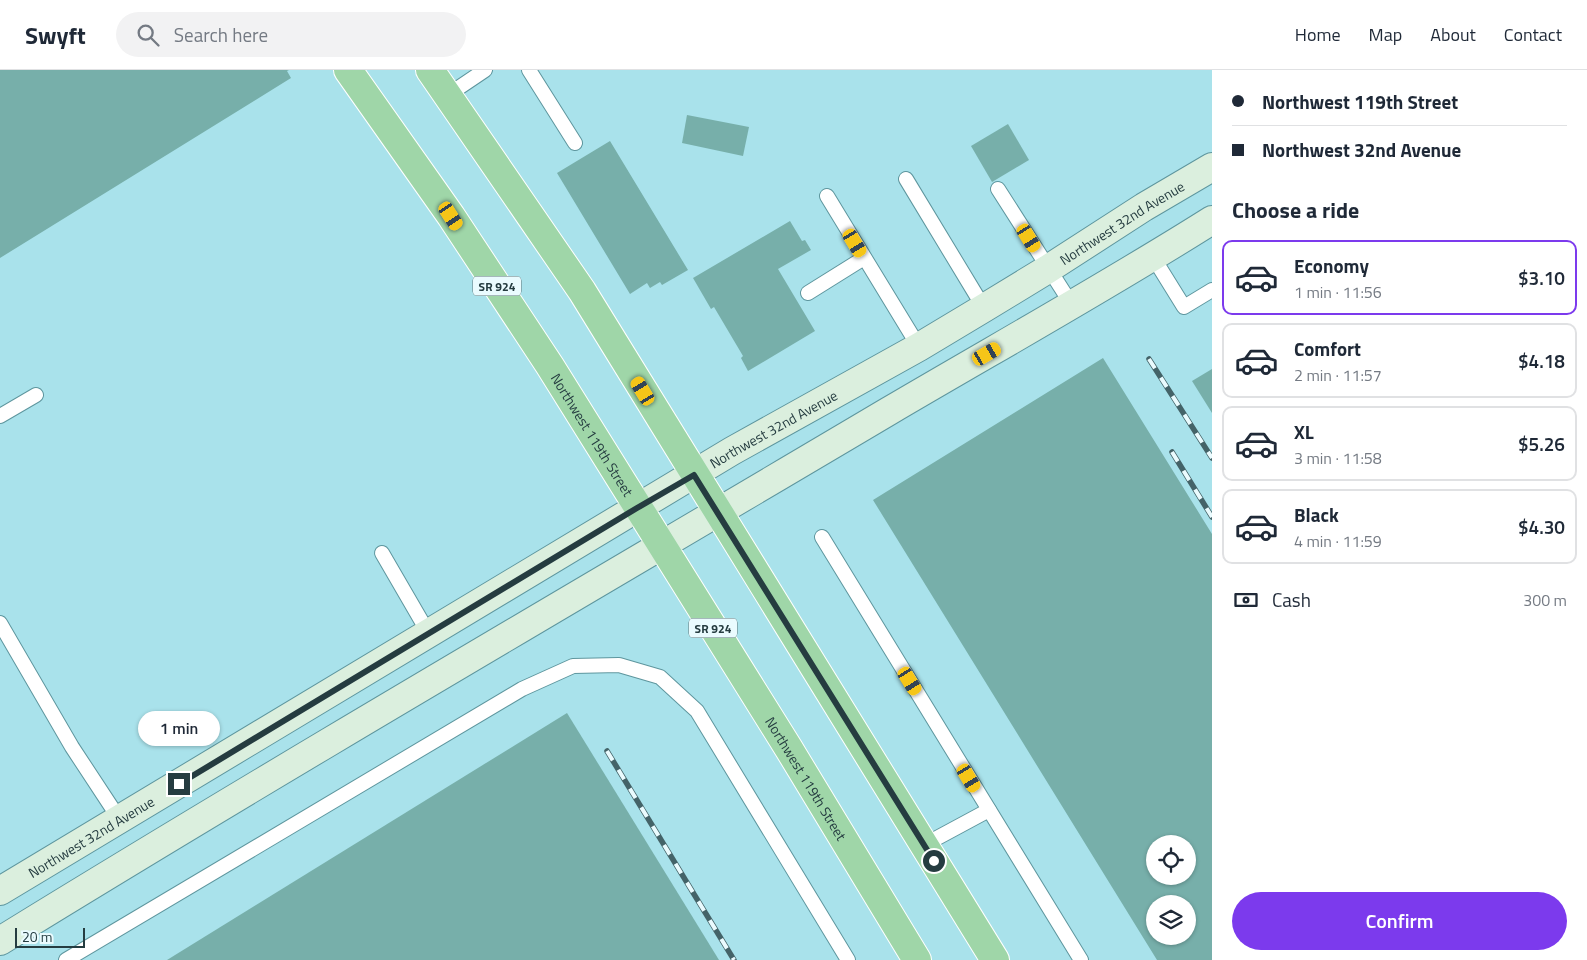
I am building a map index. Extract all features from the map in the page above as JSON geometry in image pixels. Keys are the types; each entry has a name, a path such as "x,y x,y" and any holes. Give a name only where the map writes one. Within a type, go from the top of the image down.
{"highway":[{"name":"Northwest 119th Street","path":"348,70 451,216 539,349 789,749 918,960"},
{"path":"430,70 582,291 995,960"}],"main road":[{"name":"Northwest 32nd Avenue","path":"0,891 732,451 919,347 1048,269 1144,207 1212,167"},
{"path":"0,940 367,719 1072,305 1212,220"}],"lane":[{"path":"448,95 485,70"},
{"path":"528,70 575,143"},
{"path":"906,179 984,308"},
{"path":"998,189 1072,305"},
{"path":"827,196 919,347"},
{"path":"1153,257 1184,307 1212,290"},
{"path":"808,293 864,258"},
{"path":"0,416 36,396"},
{"path":"822,537 1081,960"},
{"path":"382,553 429,634"},
{"path":"0,623 72,747 120,820"},
{"path":"66,960 522,689 572,666 619,665 660,677 697,711 848,960"},
{"path":"924,845 989,810"}],"building":[{"path":"0,70 289,70 287,71 291,78 0,258"},
{"path":"687,115 749,127 743,156 682,143"},
{"path":"1008,124 1029,160 992,182 971,146"},
{"path":"610,141 688,270 662,285 660,282 650,288 647,283 630,294 557,173"},
{"path":"790,221 802,241 805,240 811,250 778,269 815,331 748,371 741,358 743,356 714,307 711,309 693,278"},
{"path":"1103,358 1212,534 1212,960 1157,960 1148,945 1196,945 1196,895 1146,895 1146,942 873,500"},
{"path":"1212,369 1212,413 1192,381"},
{"path":"567,713 719,960 167,960"}],"railway":[{"path":"1149,359 1212,458"},
{"path":"1172,452 1212,517"},
{"path":"607,751 734,960"}],"route":[{"path":"179,784 694,475 934,861"}]}
